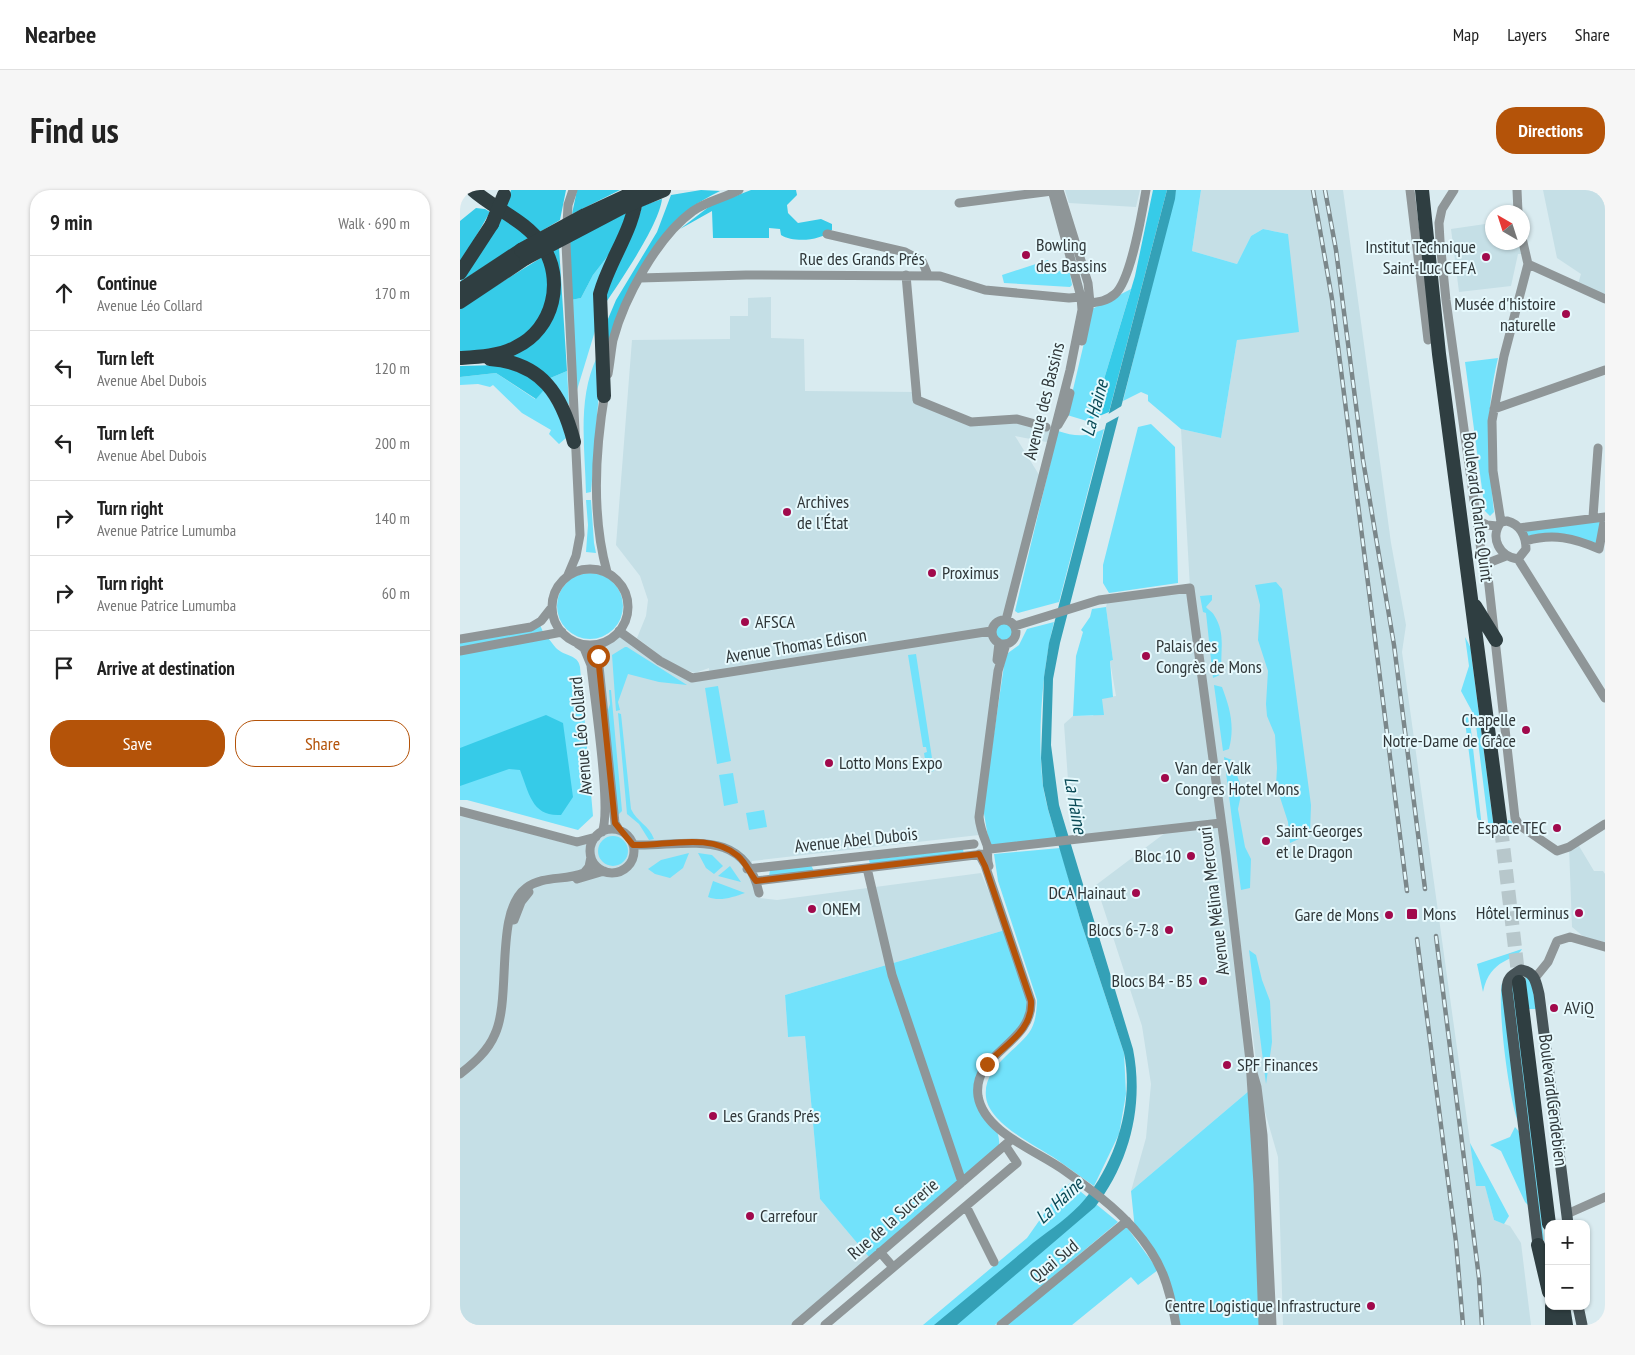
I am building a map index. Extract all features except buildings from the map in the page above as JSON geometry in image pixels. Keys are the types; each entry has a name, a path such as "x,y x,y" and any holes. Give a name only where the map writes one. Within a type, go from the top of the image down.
{"highway":[{"path":"465,358 504,352 529,340 539,330 548,316 554,285 552,265 542,244 523,226 491,205 473,190"},
{"path":"460,290 524,254 585,215 638,190"},
{"path":"604,396 600,294 604,277 631,223 638,190"},
{"path":"460,302 524,254 664,190"},
{"path":"1416,190 1431,327 1439,354"},
{"name":"Boulevard Charles Quint","path":"1422,190 1439,354 1501,828"},
{"path":"460,273 492,224 506,192"},
{"path":"465,358 503,360 522,366 538,375 553,391 566,414 574,442"},
{"path":"1472,601 1496,640"},
{"name":"Boulevard Gendebien","path":"1519,982 1549,1220"},
{"path":"1538,1245 1545,1275"},
{"path":"1552,1310 1552,1325"},
{"path":"1564,1310 1566,1325"}],"main road":[{"path":"1538,1245 1507,982 1510,976 1521,970 1527,971 1535,978 1567,1219"},
{"path":"1579,1310 1582,1325"}],"street":[{"path":"460,639 532,627 542,621 552,606 556,589 568,575 576,556 580,534 574,442 566,244 568,205 573,190"},
{"path":"607,572 598,537 596,498 604,396 613,340 624,310 640,278 675,226 695,209 738,190"},
{"path":"906,275 917,400 971,422 1017,419 1051,428 1065,413 1090,303 1088,283 1054,190 959,203"},
{"name":"Avenue des Bassins","path":"1006,620 1051,428 1076,343 1082,310 1081,297 1054,190"},
{"path":"1090,303 1109,299 1116,294 1125,280 1146,190"},
{"path":"1410,190 1428,340"},
{"name":"Boulevard Charles Quint","path":"1454,190 1442,209 1439,223 1440,241 1446,300 1483,565 1488,578 1514,814 1519,825 1557,851 1569,847 1605,824"},
{"path":"1517,190 1518,205"},
{"path":"827,234 905,252 922,261 928,276"},
{"path":"1506,556 1498,546 1499,524 1492,463 1494,409 1504,356 1528,264 1525,250"},
{"path":"1528,264 1605,299"},
{"name":"Rue des Grands Prés","path":"640,278 940,276 985,290 1069,298 1081,297"},
{"path":"1494,409 1605,370"},
{"path":"1593,518 1598,448"},
{"path":"1519,528 1605,516 1602,550 1561,536 1548,536 1526,541"},
{"path":"1477,520 1487,525 1513,523 1519,528 1526,541 1526,549 1518,559"},
{"path":"1555,522 1561,536"},
{"path":"1483,565 1506,556 1518,559 1605,698"},
{"path":"552,606 556,625 576,642 584,644 602,643 619,631 627,616 628,599 620,583 607,572 587,568 568,575"},
{"name":"Avenue Mélina Mercouri","path":"1014,626 1088,602 1190,588 1250,1061 1258,1184 1263,1325"},
{"path":"1006,620 1014,626 1014,637 1002,643 993,638 991,631 996,622 1006,620"},
{"name":"Avenue Thomas Edison","path":"619,631 660,661 692,678 991,631"},
{"path":"460,651 562,632"},
{"name":"Avenue Léo Collard","path":"576,642 584,648 591,665 604,790 605,818 599,834"},
{"name":"Avenue Léo Collard","path":"602,643 598,656 615,823 619,830"},
{"path":"825,1325 1017,1163 1009,1142 983,1102 982,1096 984,1079 990,1066 1029,1028 1034,1014 1035,1001 986,859 979,848 976,816 982,756 1002,643"},
{"path":"460,811 577,842 591,855 598,868 604,871 616,873 628,867 634,856 633,845 627,835 619,830 599,834 577,842"},
{"path":"979,848 1044,843 1221,823"},
{"path":"460,1074 484,1052 498,1026 504,994 508,928 512,905 524,889 542,879 584,872 589,867 591,855 599,834"},
{"path":"633,845 714,844 730,850 740,857 756,881 759,893"},
{"name":"Avenue Abel Dubois","path":"756,881 960,858 979,848"},
{"name":"Avenue Abel Dubois","path":"747,868 979,848"},
{"path":"867,868 892,975 962,1182"},
{"path":"508,928 518,908 530,891 546,882 581,878 604,871"},
{"path":"1535,978 1548,962 1557,941 1564,938 1576,939 1605,948"},
{"name":"Avenue Mélina Mercouri","path":"1250,1061 1257,1087 1263,1135 1272,1325"},
{"path":"1009,1142 1053,1163 1107,1203 1127,1222 1162,1271 1170,1288 1176,1325"},
{"name":"Rue de la Sucrerie","path":"796,1325 1009,1142"},
{"path":"1567,1219 1604,1198"},
{"path":"966,1206 994,1262"},
{"name":"Quai Sud","path":"1001,1325 1127,1222"},
{"path":"880,1252 893,1267"}],"shaded area":[{"path":"511,190 566,190 560,220 538,233 504,209"},
{"path":"577,190 620,190 572,214"},
{"path":"701,190 720,191 688,210 674,222 662,237 609,344 605,326 616,300 657,232 671,195"},
{"path":"751,190 796,190 797,195 787,205 788,213 798,223 821,219 832,224 832,230 821,237 807,240 786,238 781,235 780,229 769,228 769,238 713,238 712,211 680,229 710,206"},
{"path":"1065,190 1140,190 1136,207 1069,203"},
{"path":"1153,190 1167,190 1109,412 1087,421 1096,406 1135,276"},
{"path":"1167,190 1176,190 1175,199 1060,643 1053,679 1051,745 1059,805 1133,1049 1137,1091 1131,1132 1117,1171 1095,1207 957,1325 934,1325 1067,1217 1085,1199 1106,1166 1114,1148 1124,1110 1127,1091 1127,1071 1124,1053 1080,919 1043,786 1041,758 1044,677 1049,643"},
{"path":"1176,190 1201,190 1192,251 1237,264 1251,236 1263,229 1288,234 1299,332 1237,340 1221,438 1181,429 1148,401 1148,395 1141,392 1123,401"},
{"path":"1201,190 1343,190 1391,543 1406,625 1402,652 1476,1185 1485,1185 1494,1220 1510,1226 1521,1243 1531,1325 1283,1325 1278,1157 1261,1098 1240,939 1250,1090 1131,1191 1146,1138 1151,1084 1142,1026 1096,885 1169,830 1079,838 1069,794 1064,724 1073,716 1093,716 1102,698 1116,696 1110,661 1113,660 1106,607 1108,599 1190,588 1181,429 1221,438 1237,340 1288,234 1263,229 1251,236 1237,264 1192,251"},
{"path":"1543,190 1605,190 1605,299 1577,287 1581,274 1557,258"},
{"path":"662,199 647,237 605,304 611,278 633,231 642,206"},
{"path":"476,208 485,209 490,212 460,264 460,221"},
{"path":"632,210 618,243 593,275 581,298 571,300 569,241"},
{"path":"501,217 530,237 460,282"},
{"name":"Institut Technique Saint-Luc CEFA","path":"1485,224 1485,250 1520,250 1521,254 1518,254 1511,286 1459,292 1451,229"},
{"path":"618,243 577,390 571,300 581,298 593,275"},
{"path":"559,247 567,371 548,379 510,355 545,328 550,252"},
{"path":"544,256 548,267 547,306 528,334 500,348 460,354 460,308"},
{"path":"1048,260 1053,273 1069,268 1072,285 1070,287 1004,283 1002,275"},
{"path":"1131,289 1096,406 1087,421 1067,415 1092,309"},
{"path":"771,297 771,338 804,339 805,391 916,392 917,400 971,422 1017,419 1055,429 1052,443 1015,436 1041,478 1012,594 999,658 977,815 979,835 752,861 752,875 756,881 759,898 777,900 981,873 1005,930 785,995 788,1037 805,1036 820,1199 871,1259 796,1325 460,1325 460,814 575,846 583,840 611,830 593,645 611,638 619,631 660,661 692,678 710,676 709,668 695,673 674,666 637,638 646,616 648,600 640,576 616,545 632,340 730,339 730,316 748,316 748,298"},
{"path":"597,357 600,379 591,492 586,493 584,406 591,373"},
{"path":"1498,358 1489,416 1489,454 1494,512 1490,516 1485,511 1465,362"},
{"path":"499,365 527,375 544,390 536,399 496,373 460,377 460,366"},
{"path":"567,371 569,405 548,379"},
{"path":"496,373 535,399 544,390 559,414 566,438 559,444 549,434 551,430 522,413 493,385 490,387 478,384 460,385 460,377"},
{"path":"1151,424 1175,447 1178,583 1109,593 1103,583 1103,565 1138,427"},
{"path":"1104,429 1059,602 1018,613 1015,611 1058,431 1081,435 1092,434"},
{"path":"586,500 591,500 596,553 586,552 588,525"},
{"path":"1605,517 1599,549 1572,539 1526,541 1519,528"},
{"path":"590,573 602,576 613,583 620,594 623,606 620,618 613,629 602,636 590,639 578,636 567,629 560,618 557,606 560,594 567,583 578,576"},
{"path":"1276,582 1282,589 1311,805 1310,834 1290,843 1288,822 1276,785 1275,735 1267,716 1268,671 1258,640 1260,605 1255,585"},
{"path":"1212,595 1212,600 1206,607 1218,622 1222,644 1222,674 1213,678 1206,613 1203,612 1200,596"},
{"path":"1106,607 1113,660 1110,661 1113,697 1102,699 1104,715 1073,716 1076,656 1083,632 1081,630 1090,617 1092,609"},
{"path":"1003,622 1010,625 1013,632 1010,639 1003,642 996,639 993,632 996,625"},
{"path":"1054,622 1046,661 1040,746 1044,793 1058,841 990,849 983,808 1005,659 1008,653 1019,645 1027,629"},
{"path":"540,625 544,634 460,649 460,641"},
{"path":"1465,637 1472,650 1494,829 1508,827 1508,820 1512,821 1512,826 1505,833 1489,830 1475,717 1461,691 1469,666"},
{"path":"548,638 560,651 577,660 580,667 593,816 578,830 467,800 460,800 460,653"},
{"path":"625,647 687,685 659,682 628,674 618,702 620,710 616,711 612,655"},
{"path":"916,654 934,771 927,772 924,753 927,752 926,747 923,747 908,655"},
{"path":"1214,685 1222,687 1231,717 1231,741 1229,749 1223,751"},
{"path":"718,686 731,761 717,764 705,688"},
{"path":"609,690 611,690 622,811 618,815 607,713 610,704"},
{"path":"618,713 621,714 631,809 649,830 654,839 649,840 639,824 627,814"},
{"path":"1464,713 1467,714 1471,730 1482,828 1477,817"},
{"path":"546,715 563,723 573,797 561,815 551,815 538,808 529,795 520,770 509,769 460,786 460,748"},
{"path":"1224,757 1232,760 1242,790 1238,809 1245,847 1251,859 1250,888 1241,890"},
{"path":"733,773 738,803 724,806 719,775"},
{"path":"764,810 767,827 749,830 746,813"},
{"path":"613,836 624,840 628,851 624,862 613,866 602,862 598,851 602,840"},
{"path":"1576,841 1594,871 1603,871 1605,874 1605,947 1590,942 1572,927 1569,847"},
{"path":"1060,848 1080,919 1124,1053 1126,1094 1119,1134 1094,1186 1004,1125 989,1107 986,1097 988,1080 994,1070 1029,1033 1035,1020 1037,1000 998,881 994,854"},
{"path":"963,849 964,855 870,864 869,860"},
{"path":"689,853 683,868 670,878 655,874 648,869 661,860"},
{"path":"698,853 712,855 723,866 714,874 706,868"},
{"path":"811,865 814,871 769,876 770,870"},
{"path":"730,866 741,882 718,876"},
{"path":"713,881 745,893 722,899 708,897"},
{"path":"1005,930 1024,987 1027,1004 1026,1016 1021,1027 984,1064 977,1075 974,1088 977,1103 996,1130 999,1137 999,1145 869,1257 820,1199 805,1036 788,1037 785,995"},
{"path":"1522,949 1491,972 1483,992 1477,964"},
{"path":"1249,950 1256,955 1262,980 1270,1001 1272,1042 1266,1084"},
{"path":"1523,974 1530,978 1537,1009 1529,1009 1514,983 1544,1240 1540,1240 1509,982"},
{"path":"1502,983 1519,1124 1511,1096 1505,1054 1501,1012"},
{"path":"1250,1090 1263,1325 1176,1325 1170,1288 1135,1230 1131,1191"},
{"path":"1515,1127 1523,1136 1532,1209 1525,1202 1501,1151 1490,1145 1510,1137"},
{"path":"1470,1143 1509,1216 1504,1224 1494,1220 1485,1186 1476,1186"},
{"path":"1070,1183 1118,1222 995,1325 923,1325 1027,1238 1065,1184 1067,1186"},
{"path":"1126,1226 1158,1270 1138,1285 1131,1277 1072,1325 1006,1325"}],"pier":[{"path":"1125,404 1123,414 1103,425 1105,416"}],"tunnel":[{"path":"1501,828 1519,982"}],"railway":[{"path":"1313,190 1332,299 1407,891"},
{"path":"1325,190 1336,250 1363,460 1394,645 1425,889"},
{"path":"1436,936 1479,1278 1482,1325"},
{"path":"1417,939 1456,1242 1463,1325"}],"place":[{"name":"Bowling des Bassins","path":"1026,255"},
{"name":"Institut Technique Saint-Luc CEFA","path":"1486,257"},
{"name":"Musée d'histoire naturelle","path":"1566,314"},
{"name":"Archives de l'État","path":"787,512"},
{"name":"Proximus","path":"932,573"},
{"name":"AFSCA","path":"745,622"},
{"name":"Palais des Congrès de Mons","path":"1146,656"},
{"name":"Chapelle Notre-Dame de Grâce","path":"1526,730"},
{"name":"Lotto Mons Expo","path":"829,763"},
{"name":"Van der Valk Congres Hotel Mons","path":"1165,778"},
{"name":"Espace TEC","path":"1557,828"},
{"name":"Saint-Georges et le Dragon","path":"1266,841"},
{"name":"Bloc 10","path":"1191,856"},
{"name":"DCA Hainaut","path":"1136,893"},
{"name":"ONEM","path":"812,909"},
{"name":"Hôtel Terminus","path":"1579,913"},
{"name":"Mons","path":"1412,914"},
{"name":"Gare de Mons","path":"1389,915"},
{"name":"Blocs 6-7-8","path":"1169,930"},
{"name":"Blocs B4 - B5","path":"1203,981"},
{"name":"AViQ","path":"1554,1008"},
{"name":"SPF Finances","path":"1227,1065"},
{"name":"Les Grands Prés","path":"713,1116"},
{"name":"Carrefour","path":"750,1216"},
{"name":"Centre Logistique Infrastructure","path":"1371,1306"}],"route":[{"path":"598,656 615,823 619,830 630,838 633,845 695,843 714,844 728,848 740,857 756,881 960,858 979,854 983,860 1031,1001 1032,1010 1024,1029 987,1064"}],"water label":[{"name":"La Haine","path":"1094,408"},
{"name":"La Haine","path":"1076,805"},
{"name":"La Haine","path":"1059,1200"}]}
